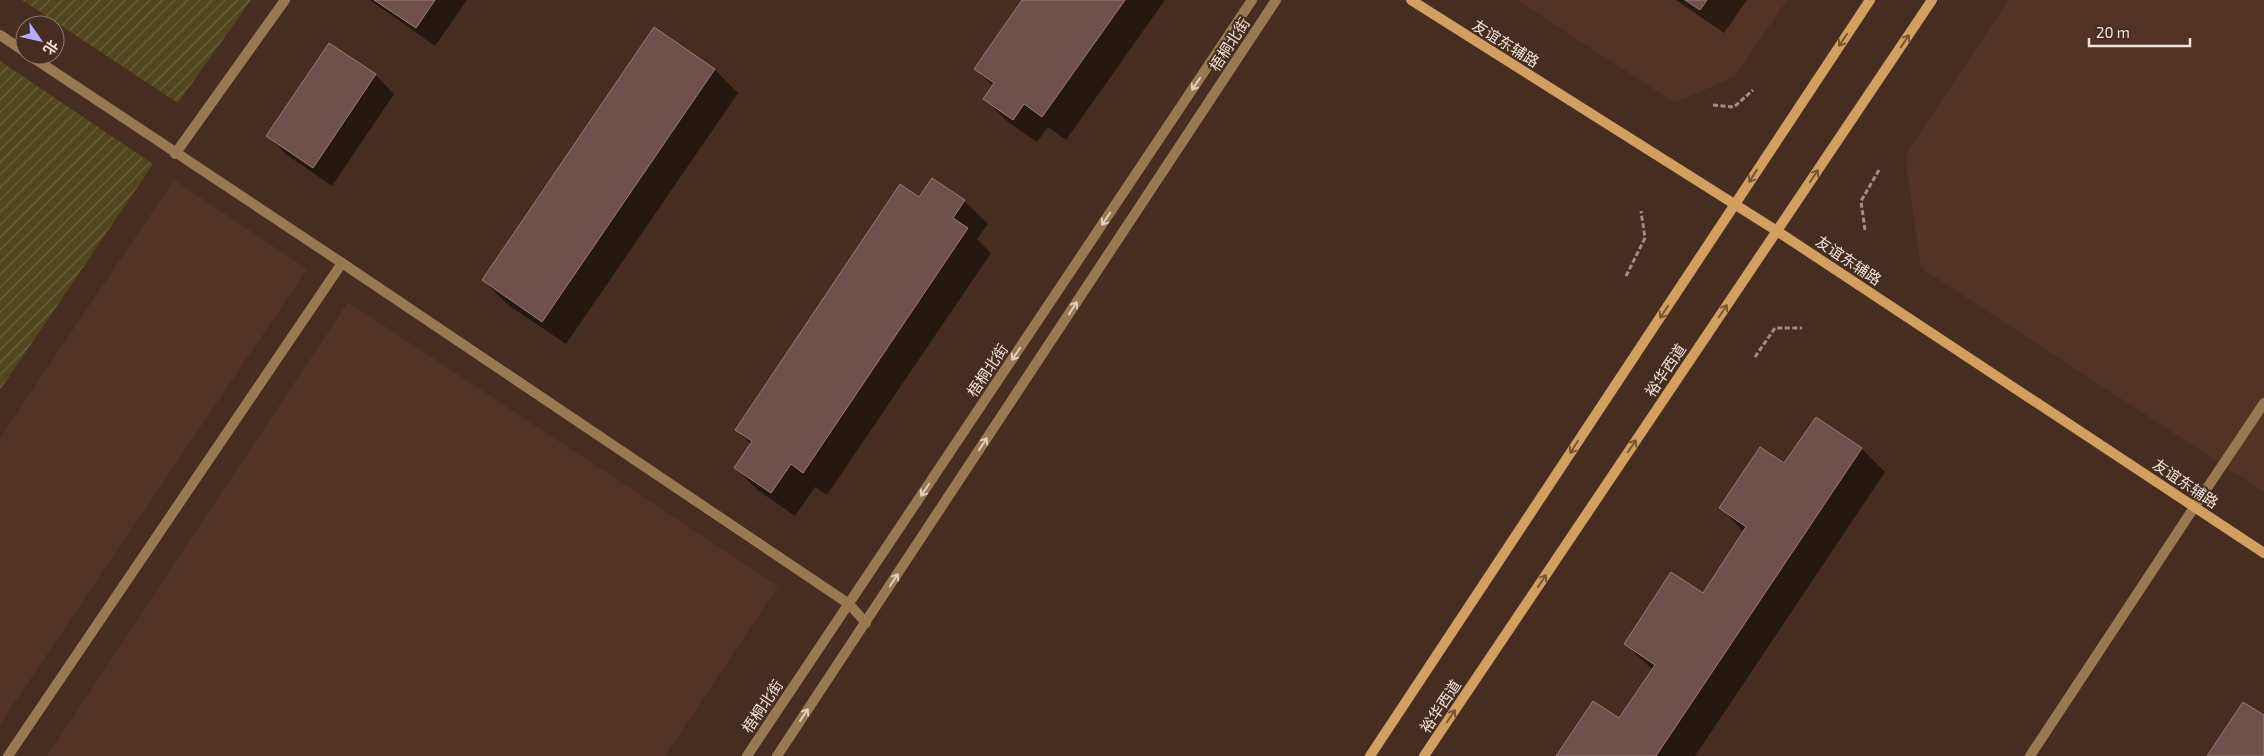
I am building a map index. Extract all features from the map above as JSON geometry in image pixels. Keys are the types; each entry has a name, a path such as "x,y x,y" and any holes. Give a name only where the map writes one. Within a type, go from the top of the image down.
{"main road":[{"name":"友谊东辅路","path":"1411,0 1777,231 2264,553"},
{"name":"裕华西道","path":"1370,756 1870,0"},
{"name":"裕华西道","path":"1424,756 1932,0"}],"street":[{"path":"175,154 285,0"},
{"name":"梧桐北街","path":"747,756 1252,0"},
{"name":"梧桐北街","path":"777,756 1276,0"},
{"path":"0,35 15,45"},
{"path":"44,65 849,604 866,623"},
{"path":"8,756 342,263"},
{"path":"2030,756 2264,403"}],"path":[{"path":"1713,105 1734,107 1753,90"},
{"path":"1865,230 1861,201 1878,170"},
{"path":"1626,276 1645,238 1641,211"},
{"path":"1755,357 1774,328 1802,328"}],"shaded area":[{"path":"22,0 251,0 178,103 65,28 65,15 45,15"},
{"path":"1517,0 1787,0 1735,76 1675,103"},
{"path":"2009,0 2264,0 2264,492 1921,268 1905,156"},
{"path":"0,61 153,164 0,390"},
{"path":"174,180 307,269 0,724 0,438"},
{"path":"348,302 778,586 665,756 47,756"}],"building":[{"path":"374,0 435,0 416,28"},
{"path":"1022,0 1125,0 1042,117 1024,104 1013,120 983,99 994,83 974,69"},
{"path":"1685,0 1707,0 1700,10"},
{"path":"654,27 715,69 542,322 482,280"},
{"path":"329,43 376,74 313,168 266,136"},
{"path":"932,178 965,200 953,218 968,228 803,473 791,464 771,493 734,468 752,441 735,430 900,184 919,197"},
{"path":"1816,417 1862,448 1656,756 1556,756 1593,701 1619,718 1655,665 1624,644 1671,572 1703,593 1746,527 1719,508 1760,447 1784,463"},
{"path":"2243,702 2264,715 2264,756 2207,756"}]}
